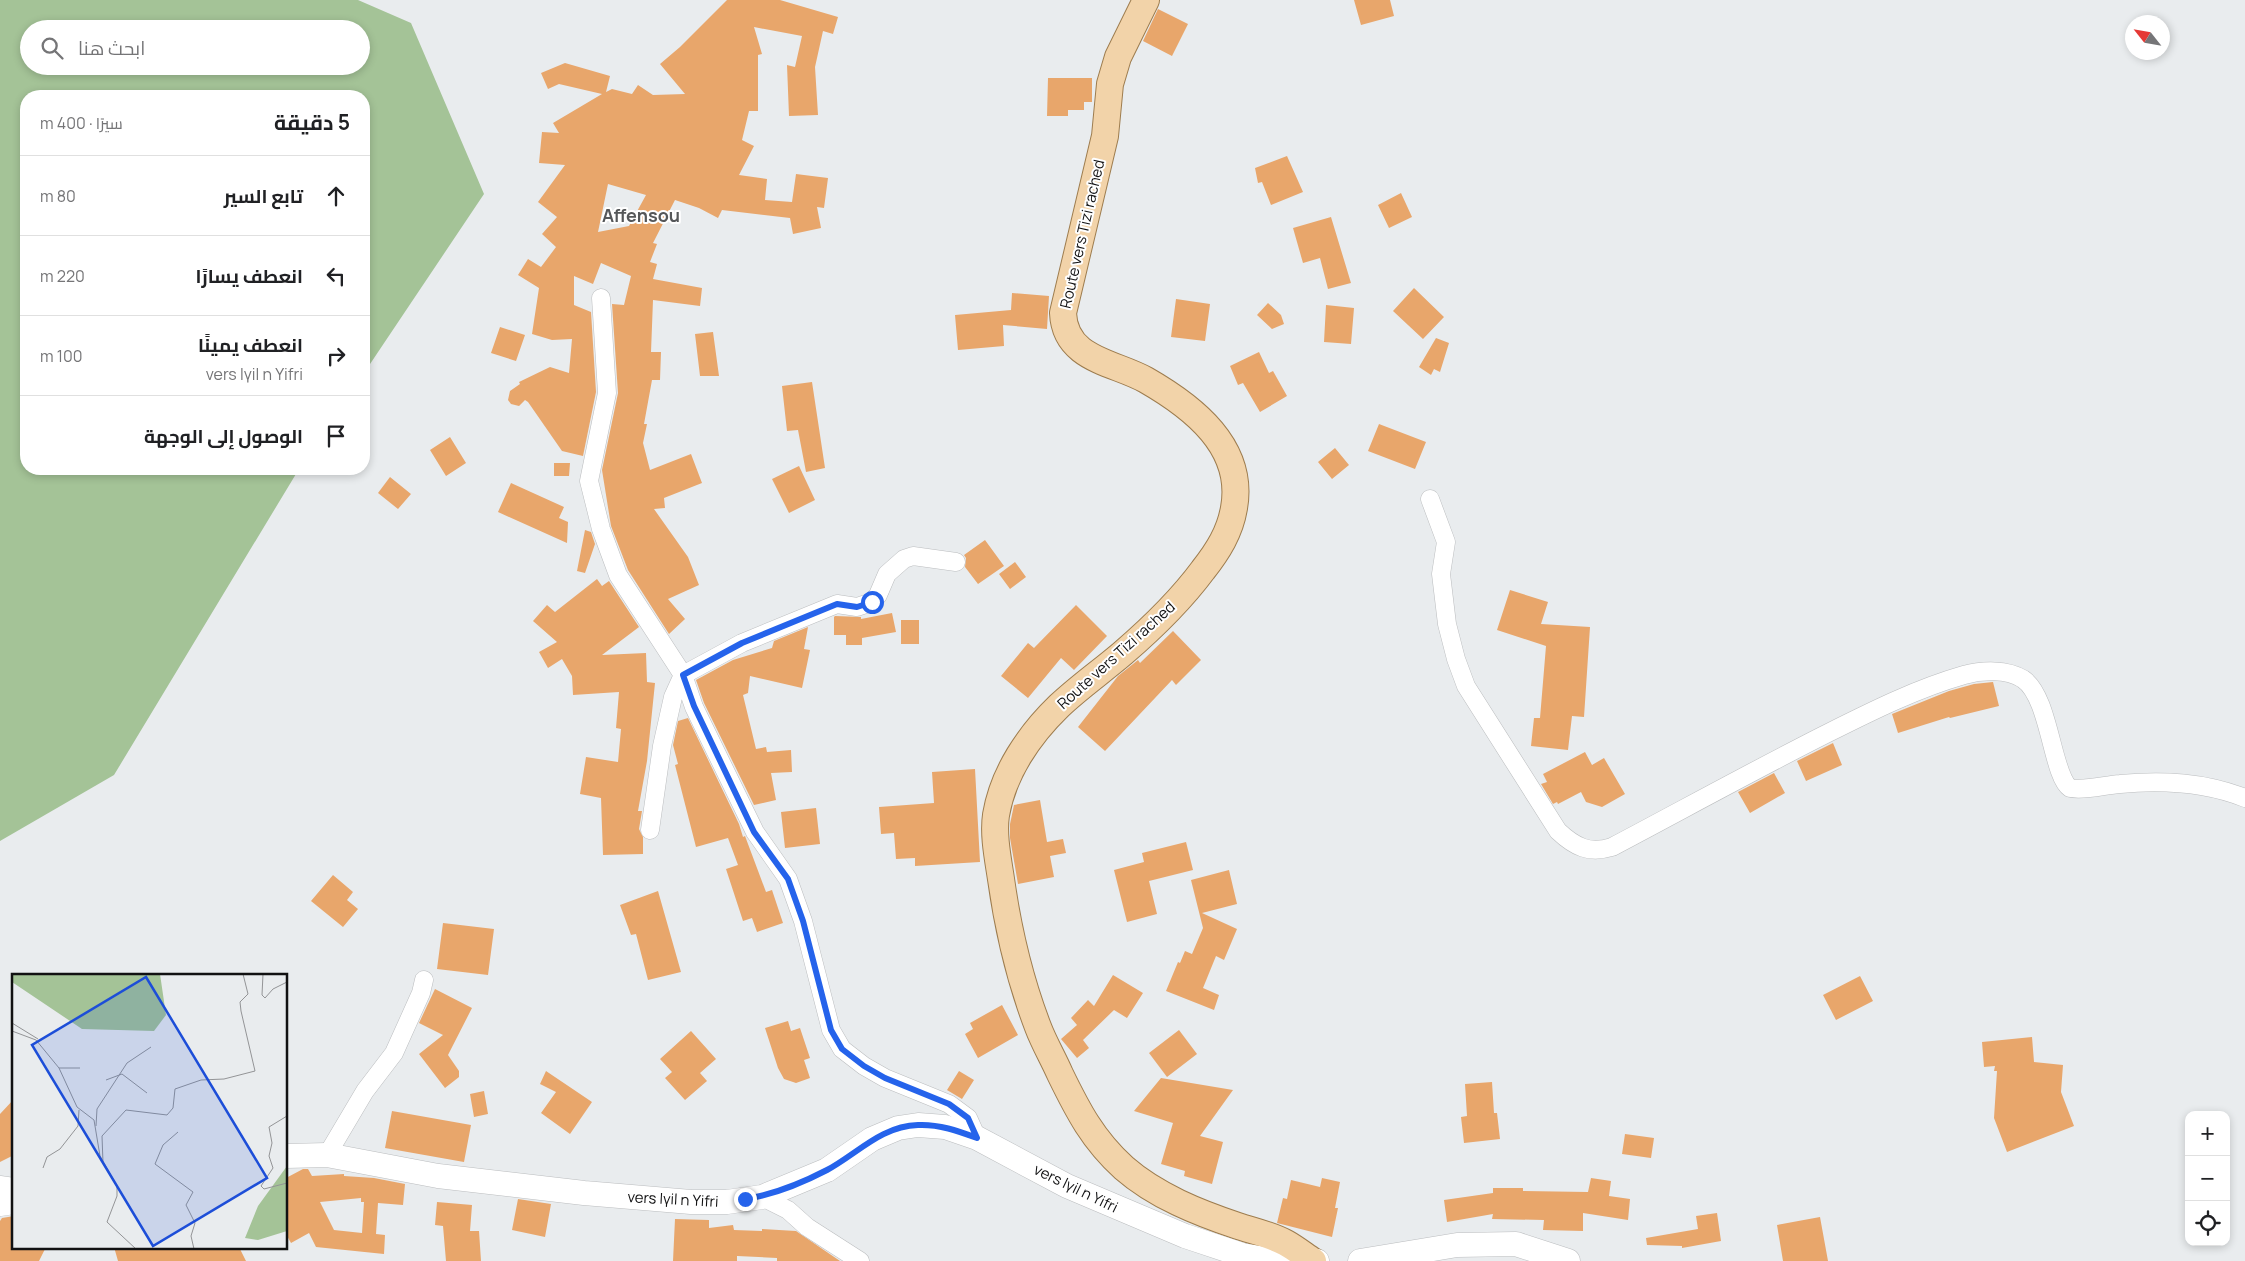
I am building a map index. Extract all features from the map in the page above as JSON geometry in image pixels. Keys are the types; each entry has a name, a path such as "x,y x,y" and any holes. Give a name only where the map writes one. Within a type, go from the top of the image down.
{"main road":[{"name":"Route vers Tizi rached","path":"1146,0 1118,56 1110,84 1106,136 1063,312 1063,324 1073,341 1084,351 1108,366 1144,379 1208,424 1227,452 1233,479 1235,505 1229,529 1219,549 1186,592 1166,614 1125,652 1060,704 1026,745 1006,781 996,817 996,849 1014,953 1038,1028 1073,1100 1095,1139 1125,1169 1154,1190 1232,1224 1285,1242 1313,1261"},
{"name":"vers Iγil n Yifri","path":"288,1156 327,1156 438,1176 641,1198 727,1202 762,1197 827,1170 872,1139 898,1128 918,1125 945,1127 977,1138 1067,1186 1185,1236 1242,1255 1276,1261 1317,1261"},
{"path":"1360,1261 1457,1245 1487,1244 1516,1244 1568,1261"}],"street":[{"path":"601,298 607,393 590,481 601,529 618,575 683,675 694,706 754,832 788,879 803,921 829,1024 842,1049 864,1066 885,1078 949,1104 968,1118 977,1138"},
{"path":"1430,499 1446,542 1441,574 1447,624 1456,659 1466,686 1558,831 1568,840 1582,848 1598,851 1612,847 1778,758 1881,707 1966,675 1993,672 2009,673 2021,678 2031,687 2048,725 2062,778 2070,788 2132,783 2182,782 2223,789 2245,798"},
{"path":"650,830 662,746 673,696 683,675 742,643 837,604 857,607 872,602 878,595 887,574 904,559 913,556 956,562"},
{"path":"327,1156 365,1091 394,1053 421,993 424,980"},
{"path":"762,1197 788,1210 807,1228 860,1261"}],"green space":[{"path":"0,0 358,0 411,23 484,194 370,364 370,90 20,90 20,475 295,475 114,775 0,841"}],"building":[{"path":"727,0 780,0 838,17 833,34 823,31 815,67 818,115 789,116 787,65 795,67 802,36 754,27 762,54 758,55 758,111 749,111 742,140 754,146 739,175 767,179 765,200 792,202 796,174 828,178 824,208 817,207 821,228 793,234 790,218 722,210 718,218 699,208 675,200 653,243 657,244 650,262 657,264 653,279 702,288 700,306 653,300 651,352 661,352 660,380 652,380 644,424 647,424 643,443 650,470 691,454 702,483 664,498 665,508 654,509 688,557 699,585 668,599 685,619 669,634 628,570 611,526 602,470 618,393 612,304 624,305 631,276 601,263 593,284 574,276 574,305 591,312 596,392 583,456 562,451 528,402 525,400 519,406 511,404 508,400 510,391 520,384 519,382 550,367 569,373 572,339 552,340 532,334 539,288 518,275 528,259 541,267 556,247 542,234 557,217 538,202 565,165 539,163 542,132 559,133 553,123 602,94 559,84 548,89 541,73 565,63 610,76 606,92 612,89 632,94 638,85 653,95 685,94 660,64 680,47","holes":["608,184 646,195 629,226 598,232"]},
{"path":"1354,0 1390,0 1394,16 1361,25"},
{"path":"1158,9 1188,24 1172,56 1143,41"},
{"path":"1048,78 1092,78 1092,102 1084,102 1084,110 1068,110 1068,116 1047,116"},
{"path":"1287,156 1303,192 1271,205 1262,182 1258,183 1255,168"},
{"path":"1401,193 1412,217 1389,228 1378,205"},
{"path":"1331,217 1351,283 1328,289 1320,258 1303,263 1293,228"},
{"path":"1414,288 1444,317 1423,339 1393,311"},
{"path":"1012,293 1049,296 1047,329 1003,325 1004,346 958,350 955,315 1011,310"},
{"path":"1176,299 1210,304 1205,341 1171,337"},
{"path":"1268,303 1281,315 1284,324 1272,329 1257,315"},
{"path":"1326,305 1354,308 1351,344 1324,342"},
{"path":"500,327 525,335 516,361 491,353"},
{"path":"713,332 719,376 700,376 695,334"},
{"path":"1436,338 1449,343 1440,372 1434,369 1431,375 1419,367"},
{"path":"1259,352 1269,373 1273,371 1287,396 1260,412 1243,383 1238,385 1230,366"},
{"path":"812,382 825,468 806,472 798,430 787,431 782,386"},
{"path":"1379,424 1426,442 1415,469 1368,451"},
{"path":"450,437 466,463 446,476 430,450"},
{"path":"1335,448 1349,465 1332,479 1318,462"},
{"path":"554,463 570,463 569,476 554,476"},
{"path":"799,466 815,500 789,513 772,479"},
{"path":"390,477 411,494 398,509 378,493"},
{"path":"511,483 564,507 559,518 568,522 567,543 498,512"},
{"path":"585,530 591,532 595,544 585,573 577,571"},
{"path":"985,540 1004,566 978,584 965,567 966,558 964,555"},
{"path":"1015,562 1026,577 1010,589 999,574"},
{"path":"597,579 602,586 609,581 639,627 602,655 646,653 647,682 655,683 647,761 638,811 642,811 639,829 643,837 643,854 603,855 601,798 580,794 586,757 618,762 621,729 616,728 619,692 573,695 572,676 562,659 548,668 539,652 557,642 533,621 547,605 555,612"},
{"path":"1510,590 1548,602 1541,624 1590,627 1584,717 1572,716 1568,750 1531,746 1534,718 1540,718 1546,646 1497,630"},
{"path":"1076,605 1107,636 1074,670 1061,658 1028,698 1001,676 1028,643 1034,648"},
{"path":"892,613 896,632 862,638 862,645 846,645 846,635 834,635 835,616 861,617 861,619"},
{"path":"901,620 919,620 919,644 901,644"},
{"path":"808,627 804,649 810,650 802,688 750,676 748,693 743,695 756,749 766,747 767,752 791,750 792,772 771,773 776,800 754,805 704,703 696,680 733,660 772,648 774,641"},
{"path":"1173,631 1201,660 1176,685 1172,680 1105,751 1078,727 1118,676 1138,660 1140,663"},
{"path":"1993,682 1999,706 1949,717 1898,733 1892,714 1949,691 1974,684"},
{"path":"688,718 739,824 743,837 745,836 766,892 772,890 783,923 757,932 752,918 743,921 726,869 738,865 728,838 696,847 675,765 678,764 673,745 678,721"},
{"path":"1833,743 1842,765 1806,781 1797,761"},
{"path":"1585,752 1592,765 1604,758 1625,794 1602,807 1586,802 1581,792 1558,804 1557,802 1553,804 1541,784 1547,782 1543,774"},
{"path":"975,769 980,862 915,866 915,858 896,859 894,833 881,834 879,807 934,803 932,772"},
{"path":"1774,773 1785,793 1750,813 1738,792"},
{"path":"1040,800 1047,842 1063,839 1066,853 1050,856 1054,877 1018,884 1010,838 1010,824 1014,805"},
{"path":"816,808 820,844 785,848 781,812"},
{"path":"1186,842 1193,870 1149,881 1157,914 1127,922 1114,870 1144,862 1142,853"},
{"path":"1229,870 1237,904 1202,913 1237,929 1224,960 1216,956 1203,988 1219,995 1214,1010 1166,991 1178,962 1180,963 1185,951 1192,954 1203,928 1191,880"},
{"path":"333,875 353,892 347,900 358,909 343,927 311,901"},
{"path":"658,891 681,972 648,980 636,934 631,935 620,905"},
{"path":"443,923 494,929 488,975 437,969"},
{"path":"1113,975 1143,993 1127,1018 1114,1010 1083,1040 1089,1048 1077,1058 1061,1039 1077,1025 1071,1018 1088,1000 1094,1006"},
{"path":"1860,976 1873,1001 1836,1020 1823,995"},
{"path":"435,989 472,1008 448,1055 459,1071 459,1077 445,1088 419,1054 443,1035 419,1023"},
{"path":"1002,1005 1018,1035 978,1058 965,1034 973,1029 970,1023"},
{"path":"788,1021 791,1031 800,1028 810,1058 804,1060 810,1078 796,1083 784,1079 778,1068 765,1028"},
{"path":"1179,1030 1197,1054 1167,1077 1149,1053"},
{"path":"691,1031 716,1059 700,1073 707,1081 685,1100 665,1078 672,1072 660,1059"},
{"path":"2032,1037 2034,1062 2063,1065 2061,1092 2074,1126 2007,1152 1994,1118 1997,1071 1994,1071 1995,1066 1984,1067 1982,1042"},
{"path":"546,1071 592,1102 570,1134 541,1113 556,1092 540,1084"},
{"path":"959,1071 974,1080 962,1099 947,1090"},
{"path":"1161,1078 1233,1090 1200,1136 1223,1142 1212,1184 1184,1176 1185,1171 1161,1164 1173,1123 1134,1111"},
{"path":"1492,1082 1494,1113 1497,1113 1500,1139 1464,1143 1461,1117 1467,1116 1465,1084"},
{"path":"484,1091 488,1114 474,1117 470,1094"},
{"path":"12,1101 12,1156 0,1162 0,1114"},
{"path":"392,1111 471,1125 464,1162 385,1148"},
{"path":"1625,1134 1654,1138 1651,1158 1622,1154"},
{"path":"303,1169 308,1169 312,1176 344,1174 344,1176 374,1178 405,1184 403,1205 378,1203 376,1234 385,1235 384,1254 316,1247 309,1233 291,1243 288,1238 288,1177","holes":["361,1198 361,1202 364,1202 362,1233 334,1230 320,1202"]},
{"path":"1322,1178 1340,1182 1335,1208 1338,1208 1332,1237 1277,1223 1283,1198 1287,1199 1291,1180 1320,1187"},
{"path":"1591,1178 1611,1181 1609,1196 1630,1199 1628,1220 1583,1213 1583,1231 1543,1230 1544,1220 1492,1219 1493,1214 1447,1222 1444,1200 1493,1193 1493,1188 1523,1188 1523,1191 1588,1192"},
{"path":"518,1199 551,1204 545,1237 512,1230"},
{"path":"437,1202 472,1205 470,1231 479,1231 481,1261 446,1261 443,1226 435,1225"},
{"path":"1717,1213 1721,1241 1682,1248 1682,1246 1647,1245 1646,1238 1698,1229 1696,1216"},
{"path":"12,1216 12,1248 46,1248 39,1261 0,1261 0,1221 2,1218"},
{"path":"1820,1217 1828,1261 1783,1261 1777,1225"},
{"path":"675,1219 709,1220 709,1228 733,1225 734,1230 796,1231 840,1261 777,1261 777,1258 737,1256 737,1261 673,1261"},
{"path":"114,1248 240,1248 246,1261 118,1261"}],"district":[{"name":"Affensou","path":"641,215"}],"route":[{"path":"745,1199 762,1197 827,1170 872,1139 898,1128 918,1125 945,1127 977,1138 968,1118 949,1104 885,1078 864,1066 842,1049 831,1030 803,921 788,879 754,832 694,706 683,675 693,668 765,632 787,626 837,604 857,607 872,602"}]}
